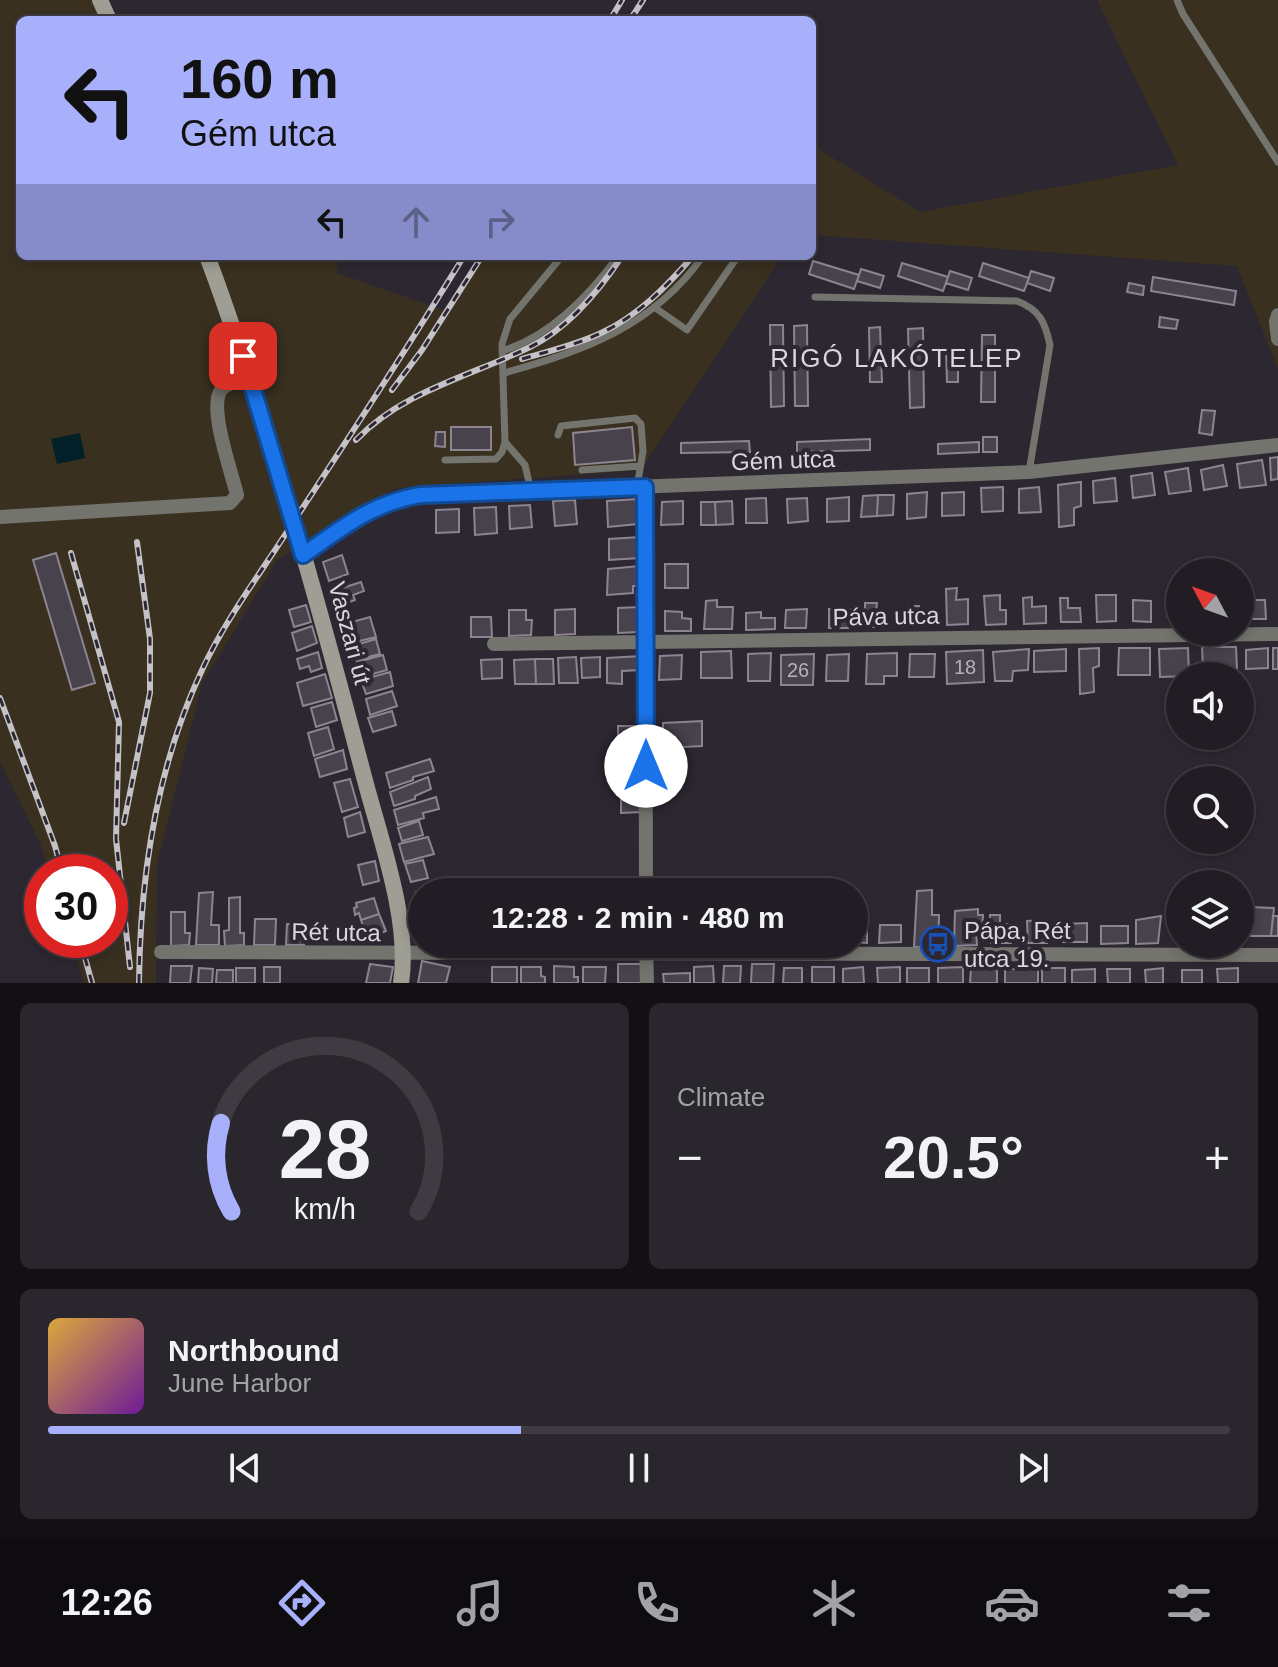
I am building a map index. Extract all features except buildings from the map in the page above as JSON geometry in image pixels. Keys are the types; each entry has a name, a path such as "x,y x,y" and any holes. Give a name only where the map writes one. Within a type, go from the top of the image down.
{"main road":[{"name":"Vaszari út","path":"209,260 228,310 303,555 401,920 405,955 401,983"}],"street":[{"path":"1278,315 1278,339"},
{"path":"0,517 230,503 237,495 215,405 222,389 232,382 250,379"},
{"name":"Gém utca","path":"303,555 359,516 395,499 420,495 1029,472 1278,445"},
{"path":"641,487 646,641 646,878"},
{"name":"Páva utca","path":"494,644 1278,634"},
{"name":"Rét utca","path":"868,951 1278,955"},
{"name":"Rét utca","path":"161,952 408,955"},
{"path":"646,958 647,983"}],"lane":[{"path":"1177,0 1278,162"},
{"path":"445,460 496,459 505,442 502,351 510,319 559,260"},
{"path":"502,351 536,334 572,308 615,260"},
{"path":"504,373 565,356 629,326 684,279 700,260"},
{"path":"654,307 687,330 735,260"},
{"path":"815,297 1017,301 1031,307 1045,325 1050,345 1029,472"},
{"path":"558,435 561,426 635,418 641,424 641,487"},
{"path":"505,442 525,465 531,491"},
{"path":"582,470 640,466"}],"shaded area":[{"path":"0,0 108,0 116,16 16,16 16,260 339,260 336,273 444,310 476,260 779,260 641,470 396,488 277,560 202,683 157,866 156,983 84,983 76,958 128,958 128,854 43,854 0,762"},
{"path":"1097,0 1278,0 1278,369 1237,266 816,235 816,147 920,212 1178,165"}],"water":[{"path":"80,433 85,458 57,464 51,439"}],"railway":[{"path":"612,16 622,0"},
{"path":"633,16 643,0"},
{"path":"139,983 143,903 154,823 173,745 202,670 233,613 461,260"},
{"path":"392,390 422,350 479,260"},
{"path":"356,440 375,423 416,397 544,339 582,308 619,260"},
{"path":"522,359 582,341 615,326 651,299 689,260"},
{"path":"124,823 150,693 150,639 137,542"},
{"path":"71,553 119,722 116,839 130,967"},
{"path":"0,698 57,854"},
{"path":"85,958 92,983"}],"place":[{"name":"Pápa, Rét utca 19.","path":"938,944"}],"district":[{"name":"RIGÓ LAKÓTELEP","path":"897,358"}],"route":[{"path":"243,356 303,555 359,516 395,499 420,495 645,487 646,766"}]}
